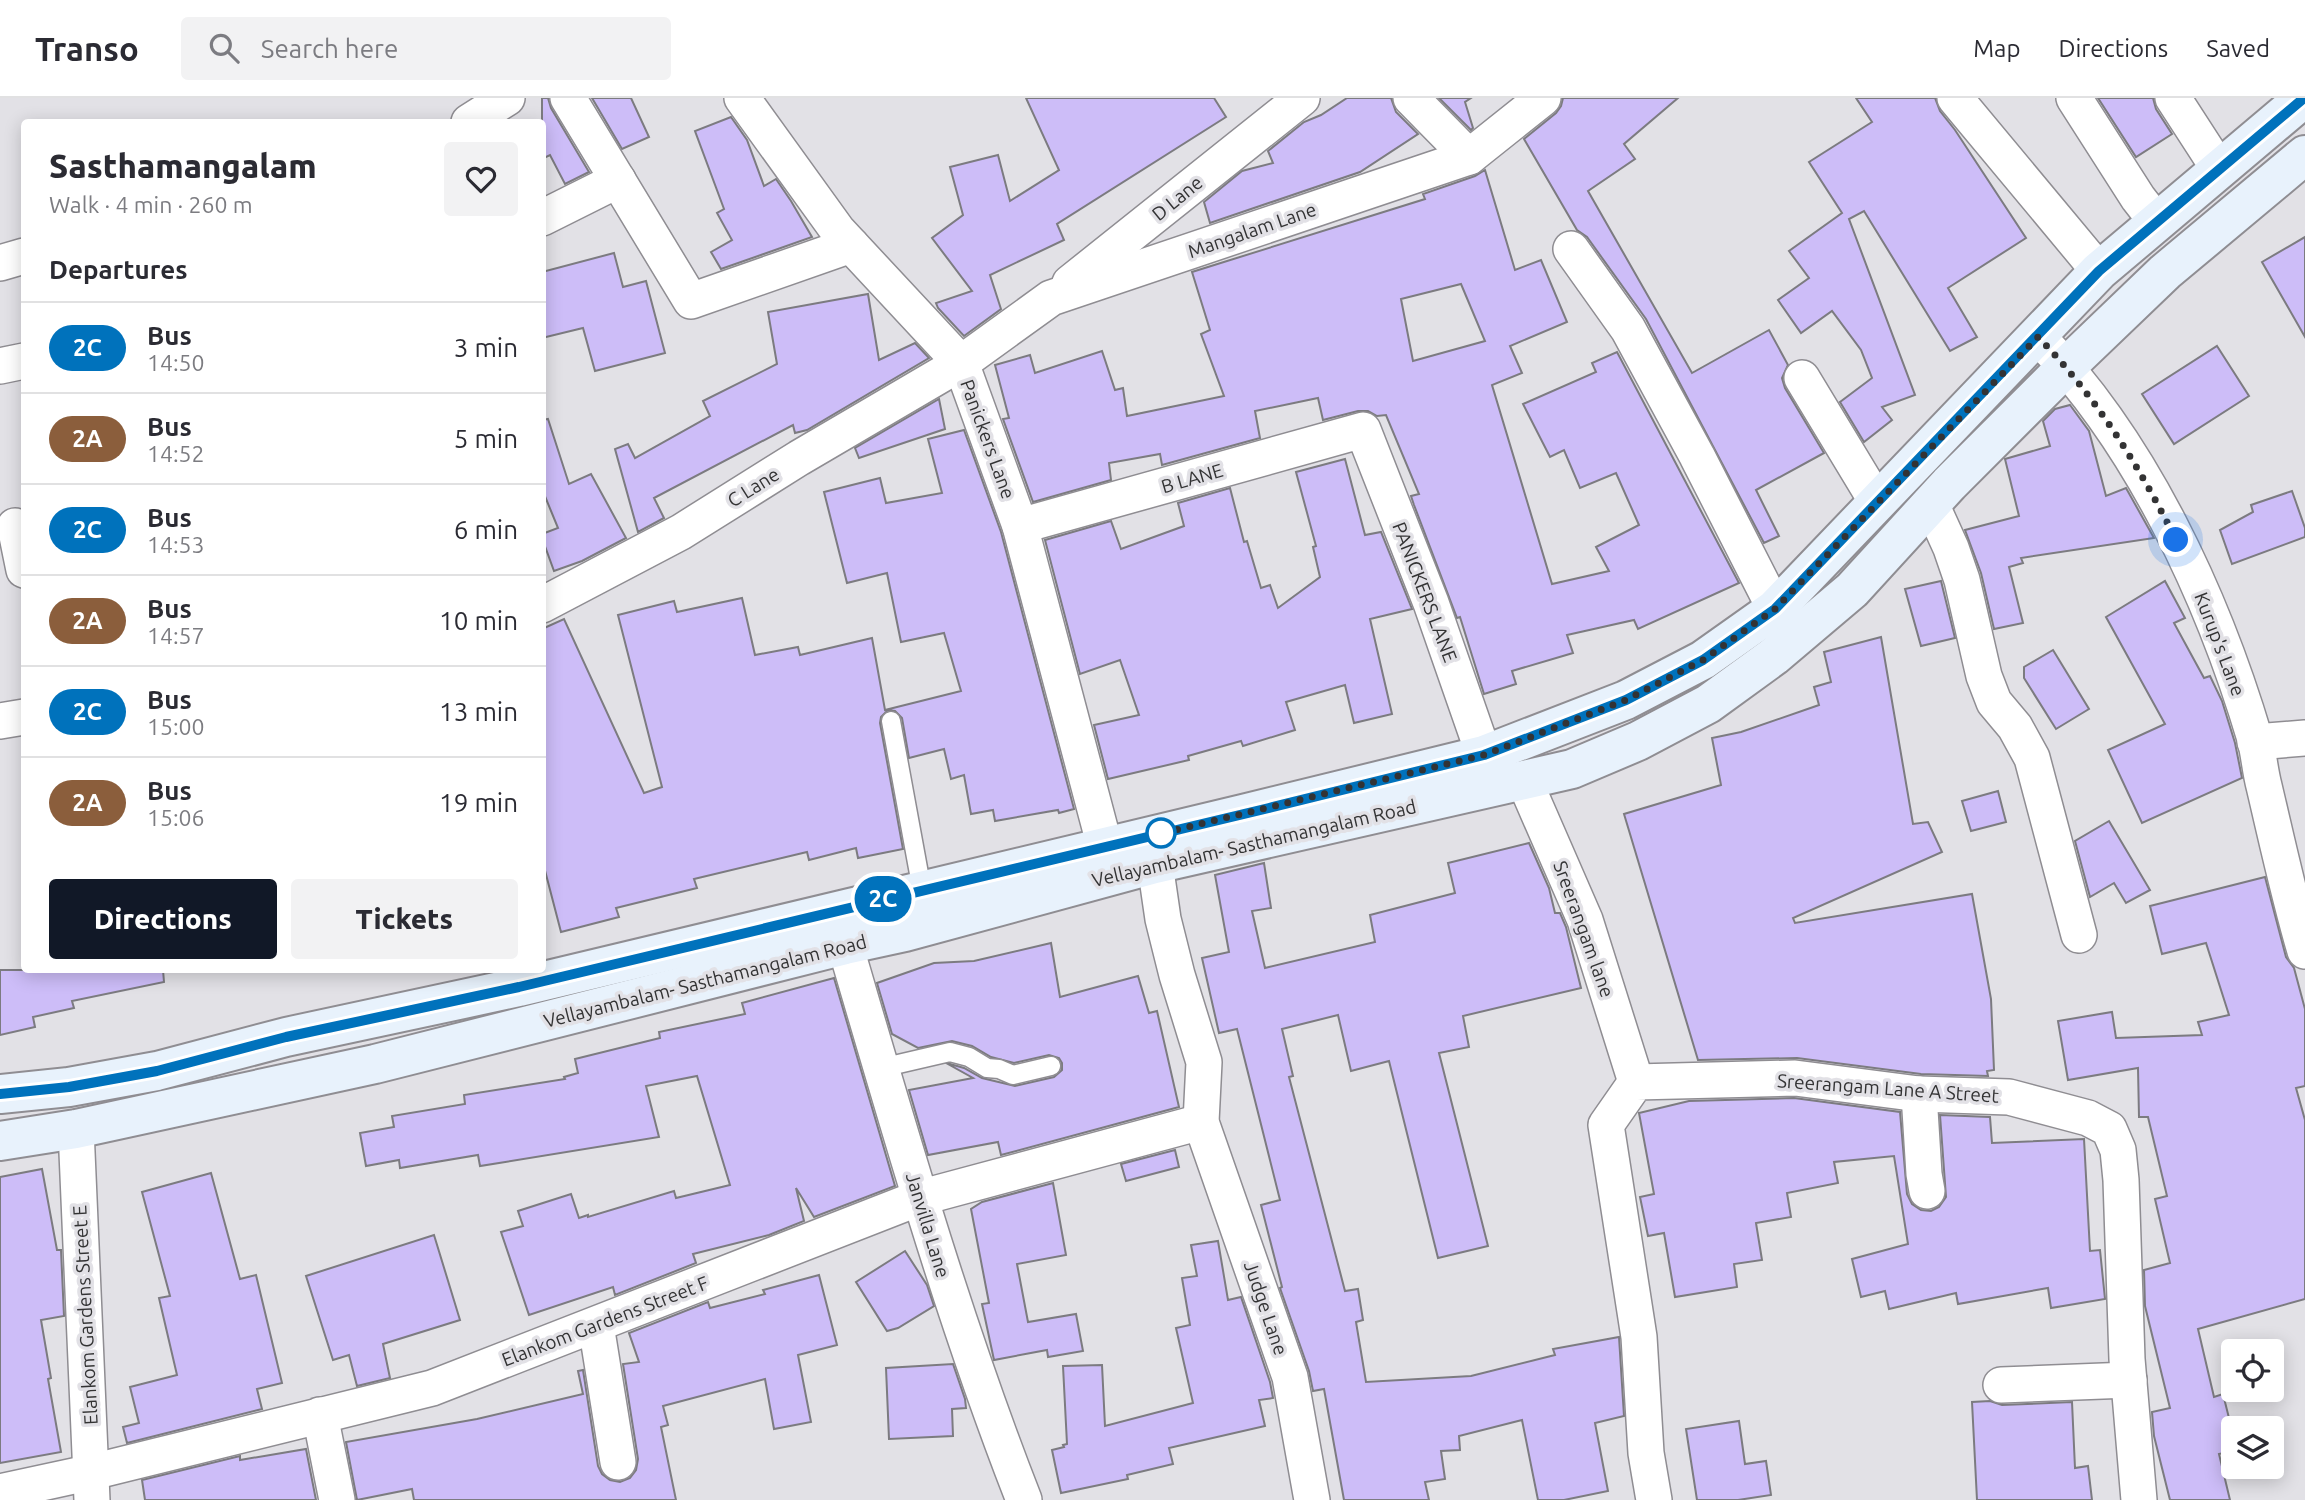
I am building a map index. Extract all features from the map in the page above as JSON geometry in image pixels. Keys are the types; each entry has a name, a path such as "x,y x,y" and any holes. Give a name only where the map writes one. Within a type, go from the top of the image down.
{"main road":[{"name":"Vellayambalam- Sasthamangalam Road","path":"0,1094 69,1087 157,1071 235,1050 519,987 1484,755 1626,700 1703,660 1775,609 2099,271 2304,98"},
{"name":"Vellayambalam- Sasthamangalam Road","path":"0,1142 76,1129 375,1064 905,932 1155,864 1572,769 1637,741 1709,704 1774,656 1853,590 1931,504 2067,366 2165,272 2305,155"},
{"path":"235,1050 243,1093"}],"street":[{"path":"474,119 507,98"},
{"path":"568,98 691,301 851,245"},
{"name":"Panickers Lane","path":"742,98 838,231 961,363 1020,526 1105,846"},
{"name":"D Lane","path":"1051,298 1302,98"},
{"path":"1411,98 1469,157"},
{"name":"Mangalam Lane","path":"961,363 1051,298 1469,157 1543,98"},
{"path":"1955,98 2099,271"},
{"path":"2074,98 2138,198 2156,221"},
{"path":"2173,98 2219,169"},
{"path":"546,216 618,180"},
{"path":"1572,249 1628,329 1775,609"},
{"path":"0,263 21,257"},
{"name":"Kurup's Lane","path":"2038,337 2067,366 2152,491 2211,612 2255,741 2300,914 2305,951"},
{"path":"0,366 21,362"},
{"name":"C Lane","path":"546,603 681,532 799,458 961,363"},
{"path":"1802,378 1877,502"},
{"name":"B LANE","path":"1020,526 1363,430"},
{"name":"PANICKERS LANE","path":"1363,430 1431,603 1484,755"},
{"path":"1931,504 1962,580 1984,676 1994,702 2015,727 2032,758 2078,935"},
{"path":"15,526 21,555"},
{"path":"0,721 21,718"},
{"path":"2255,741 2305,738"},
{"name":"Sreerangam lane","path":"1524,780 1585,920 1636,1082"},
{"path":"1155,864 1163,919 1204,1062 1202,1122"},
{"name":"Janvilla Lane","path":"845,945 919,1198 958,1320 1024,1500"},
{"name":"Sreerangam Lane A Street","path":"1636,1082 1795,1078 1919,1094 2009,1097 2088,1118 2109,1129 2118,1150 2121,1180 2129,1380 2139,1500"},
{"path":"1636,1082 1606,1125 1639,1337 1646,1453 1654,1500"},
{"path":"1919,1094 1927,1191"},
{"name":"Elankom Gardens Street F","path":"0,1492 92,1486 320,1415 432,1388 919,1198 1202,1122"},
{"name":"Judge Lane","path":"1202,1122 1290,1377 1312,1500"},
{"name":"Elankom Gardens Street E","path":"76,1129 92,1486"},
{"path":"596,1325 618,1462"},
{"path":"2001,1385 2129,1380"},
{"path":"320,1415 337,1500"}],"lane":[{"path":"891,721 922,890"},
{"path":"881,1068 950,1052 969,1056 987,1068 999,1069 1013,1075 1051,1066"}],"building":[{"path":"542,98 548,98 551,108 589,172 565,184 550,155 546,157 546,119 542,119"},
{"path":"592,98 631,98 649,137 622,149"},
{"path":"1026,98 1214,98 1226,117 1057,224 1064,240 990,275 1001,309 964,336 936,303 972,291 932,238 963,215 950,167 998,155 1010,201 1059,170"},
{"path":"1347,98 1391,98 1396,112 1418,134 1360,172 1210,223 1204,202 1242,171 1273,163 1268,151 1304,122 1321,115"},
{"path":"1439,98 1471,98 1465,102 1473,128 1471,130"},
{"path":"1563,98 1678,98 1624,144 1635,159 1588,191 1692,373 1769,330 1788,365 1782,378 1785,388 1824,453 1756,490 1779,536 1764,543 1646,319 1587,237 1577,230 1524,139 1556,113"},
{"path":"1856,98 1935,98 1940,111 2026,238 1948,288 1977,337 1950,351 1864,211 1849,219 1915,395 1882,407 1892,420 1864,442 1840,402 1872,378 1861,350 1832,311 1801,333 1778,300 1809,278 1789,251 1842,213 1809,162 1872,122"},
{"path":"2098,98 2153,98 2156,109 2172,134 2136,157"},
{"path":"731,117 747,140 764,186 776,179 812,237 721,269 711,252 732,240 717,213 724,209 695,131"},
{"path":"1485,170 1515,270 1541,260 1567,322 1510,346 1522,373 1492,385 1552,584 1609,571 1596,547 1639,525 1616,473 1580,488 1564,450 1550,457 1523,404 1596,372 1592,363 1617,352 1739,583 1638,629 1634,620 1567,635 1573,653 1512,671 1516,684 1484,694 1460,617 1457,618 1411,496 1419,494 1386,415 1377,416 1368,411 1358,411 1323,420 1318,398 1255,411 1260,438 1162,465 1160,454 1109,463 1111,480 1033,502 1003,419 1009,418 995,365 1030,355 1035,373 1102,351 1115,390 1123,388 1127,416 1224,396 1201,334 1210,330 1192,272 1425,199 1423,194","holes":["1461,284 1485,341 1413,361 1401,299"]},
{"path":"2305,237 2305,337 2262,262"},
{"path":"614,253 623,287 646,281 665,353 595,371 583,328 546,337 546,271"},
{"path":"868,294 879,360 915,343 929,358 807,430 795,433 793,425 654,498 664,518 638,532 615,449 628,444 635,458 710,416 703,401 777,364 768,312"},
{"path":"2217,346 2249,396 2174,444 2142,394"},
{"path":"939,399 945,429 859,458 855,448"},
{"path":"2070,405 2089,431 2106,496 2126,488 2154,538 2021,558 2023,563 2009,567 2023,623 1994,629 1981,573 1965,530 2019,516 2005,459 2050,446 2043,421 2055,409"},
{"path":"546,419 569,484 591,474 626,538 582,561 554,571 546,549 546,532 558,528 546,499"},
{"path":"964,430 1001,532 1074,809 995,821 993,810 971,814 964,775 951,779 944,749 909,758 902,718 895,711 888,710 881,717 880,723 903,849 858,858 856,848 809,860 807,852 694,879 697,888 616,908 619,917 561,932 546,874 546,627 564,619 644,793 662,787 618,615 674,601 677,612 742,598 755,655 798,647 800,655 872,638 885,710 961,691 944,633 901,642 887,573 847,583 824,492 880,478 886,503 942,493 928,439"},
{"path":"1345,459 1365,535 1381,532 1412,609 1370,619 1392,714 1354,723 1345,685 1286,702 1295,730 1243,746 1241,741 1188,756 1189,760 1108,779 1094,725 1139,715 1120,660 1080,674 1045,540 1111,521 1121,549 1184,526 1178,503 1230,488 1244,542 1247,541 1261,588 1270,585 1278,608 1320,577 1313,547 1316,546 1296,472"},
{"path":"2292,491 2305,528 2305,537 2232,564 2220,530 2253,512 2251,505"},
{"path":"1941,581 1955,638 1921,646 1905,589"},
{"path":"2165,581 2185,618 2174,623 2204,678 2210,676 2222,701 2242,778 2142,823 2108,750 2165,724 2106,617"},
{"path":"1881,637 1913,824 1928,822 1942,852 1793,918 1795,923 1972,894 1991,999 1994,1070 1987,1071 1988,1076 1921,1074 1797,1058 1698,1060 1624,814 1721,785 1712,738 1741,732 1819,705 1814,687 1831,682 1824,652"},
{"path":"2053,650 2089,709 2056,729 2024,678 2024,667"},
{"path":"1998,791 2006,822 1971,831 1962,801"},
{"path":"2109,821 2150,890 2126,903 2114,883 2090,897 2075,841"},
{"path":"1529,843 1549,888 1555,913 1560,913 1566,927 1581,988 1463,1016 1469,1047 1439,1053 1488,1246 1438,1258 1389,1061 1351,1071 1338,1015 1282,1029 1293,1076 1289,1077 1345,1291 1358,1289 1363,1320 1356,1322 1366,1382 1471,1376 1555,1355 1553,1349 1619,1337 1624,1416 1595,1423 1608,1491 1564,1500 1538,1500 1522,1420 1459,1436 1460,1450 1441,1451 1445,1479 1425,1482 1429,1500 1344,1500 1324,1389 1313,1391 1309,1371 1280,1288 1282,1287 1261,1205 1280,1200 1237,1029 1219,1033 1202,958 1229,952 1215,875 1264,863 1271,908 1252,911 1265,968 1375,942 1370,915 1455,893 1448,863"},
{"path":"2265,877 2286,957 2294,968 2305,1009 2305,1086 2296,1088 2305,1120 2305,1299 2198,1329 2214,1397 2221,1395 2221,1402 2225,1402 2228,1416 2221,1416 2219,1454 2221,1479 2225,1479 2230,1500 2170,1500 2154,1436 2152,1412 2170,1408 2145,1306 2144,1270 2170,1263 2155,1199 2167,1196 2148,1117 2139,1117 2138,1068 2068,1080 2058,1021 2112,1012 2116,1038 2202,1035 2198,1022 2229,1015 2206,943 2162,954 2150,906"},
{"path":"1051,943 1060,997 1138,976 1149,1013 1157,1011 1179,1107 1001,1155 998,1142 928,1155 909,1090 973,1078 948,1064 964,1068 982,1078 1015,1086 1054,1077 1062,1070 1062,1063 1059,1058 1049,1055 1014,1063 952,1041 918,1048 892,1034 877,983 934,963 974,961"},
{"path":"0,970 21,970 21,973 163,973 164,982 72,1001 74,1008 33,1017 35,1027 0,1035"},
{"path":"834,978 895,1186 814,1217 796,1188 804,1221 769,1235 693,1254 696,1263 615,1295 613,1287 529,1315 501,1232 523,1226 518,1211 571,1194 579,1218 588,1217 674,1191 676,1198 730,1185 697,1076 646,1086 659,1137 480,1166 478,1155 400,1168 399,1160 366,1166 360,1133 394,1127 392,1116 465,1104 464,1095 565,1079 564,1077 578,1073 575,1059 660,1038 659,1032 745,1014 742,1003"},
{"path":"1794,1098 1900,1112 1907,1194 1912,1204 1921,1210 1931,1211 1939,1207 1946,1197 1940,1115 1990,1117 1992,1143 2084,1139 2090,1251 2100,1250 2105,1299 2051,1308 2048,1288 1958,1304 1956,1293 1889,1309 1885,1291 1861,1297 1852,1259 1908,1244 1894,1156 1834,1162 1838,1183 1787,1193 1791,1217 1756,1223 1762,1260 1734,1264 1737,1287 1675,1297 1664,1233 1648,1236 1640,1197 1654,1194 1639,1113 1689,1101"},
{"path":"1175,1150 1179,1167 1126,1181 1121,1164"},
{"path":"42,1169 57,1250 61,1250 64,1316 41,1320 61,1452 0,1463 0,1177"},
{"path":"211,1173 240,1279 256,1275 282,1383 257,1389 262,1409 127,1443 123,1427 139,1423 130,1387 177,1375 159,1298 170,1296 142,1192"},
{"path":"1053,1183 1066,1255 1017,1264 1028,1322 1076,1314 1083,1351 1048,1357 1047,1350 994,1360 982,1304 989,1303 971,1209 982,1202"},
{"path":"434,1235 460,1320 383,1344 390,1378 357,1386 349,1355 333,1360 306,1276"},
{"path":"1218,1241 1228,1300 1241,1297 1270,1382 1273,1398 1259,1400 1265,1426 1169,1448 1173,1464 1127,1475 1128,1479 1061,1493 1052,1450 1067,1444 1063,1366 1102,1365 1105,1426 1193,1403 1176,1328 1190,1325 1182,1278 1197,1276 1191,1245"},
{"path":"905,1251 927,1285 934,1306 898,1328 887,1331 856,1282"},
{"path":"819,1275 837,1345 798,1355 811,1422 774,1429 765,1379 663,1406 668,1425 661,1427 676,1500 414,1500 412,1489 357,1500 346,1442 477,1419 583,1394 578,1371 583,1370 598,1466 602,1474 610,1480 620,1482 630,1478 636,1470 638,1459 623,1364 639,1362 629,1333 708,1302 710,1308 765,1294 763,1290"},
{"path":"953,1364 966,1408 952,1409 953,1436 889,1439 886,1368"},
{"path":"1990,1401 2002,1405 2072,1402 2075,1468 2088,1466 2092,1500 1977,1500 1972,1402"},
{"path":"1739,1421 1745,1464 1766,1461 1771,1495 1738,1500 1697,1500 1686,1429"},
{"path":"306,1449 316,1500 145,1500 142,1480 240,1456 240,1460"}],"bus line":[{"name":"2C","path":"0,1094 69,1087 157,1071 286,1037 519,987 1269,808 1484,755 1626,700 1703,660 1775,609 2099,271 2304,98"}],"route":[{"path":"1161,833 1151,836 1484,755 1626,700 1703,660 1775,609 2038,337 2067,366 2097,407 2152,491 2176,540"}]}
